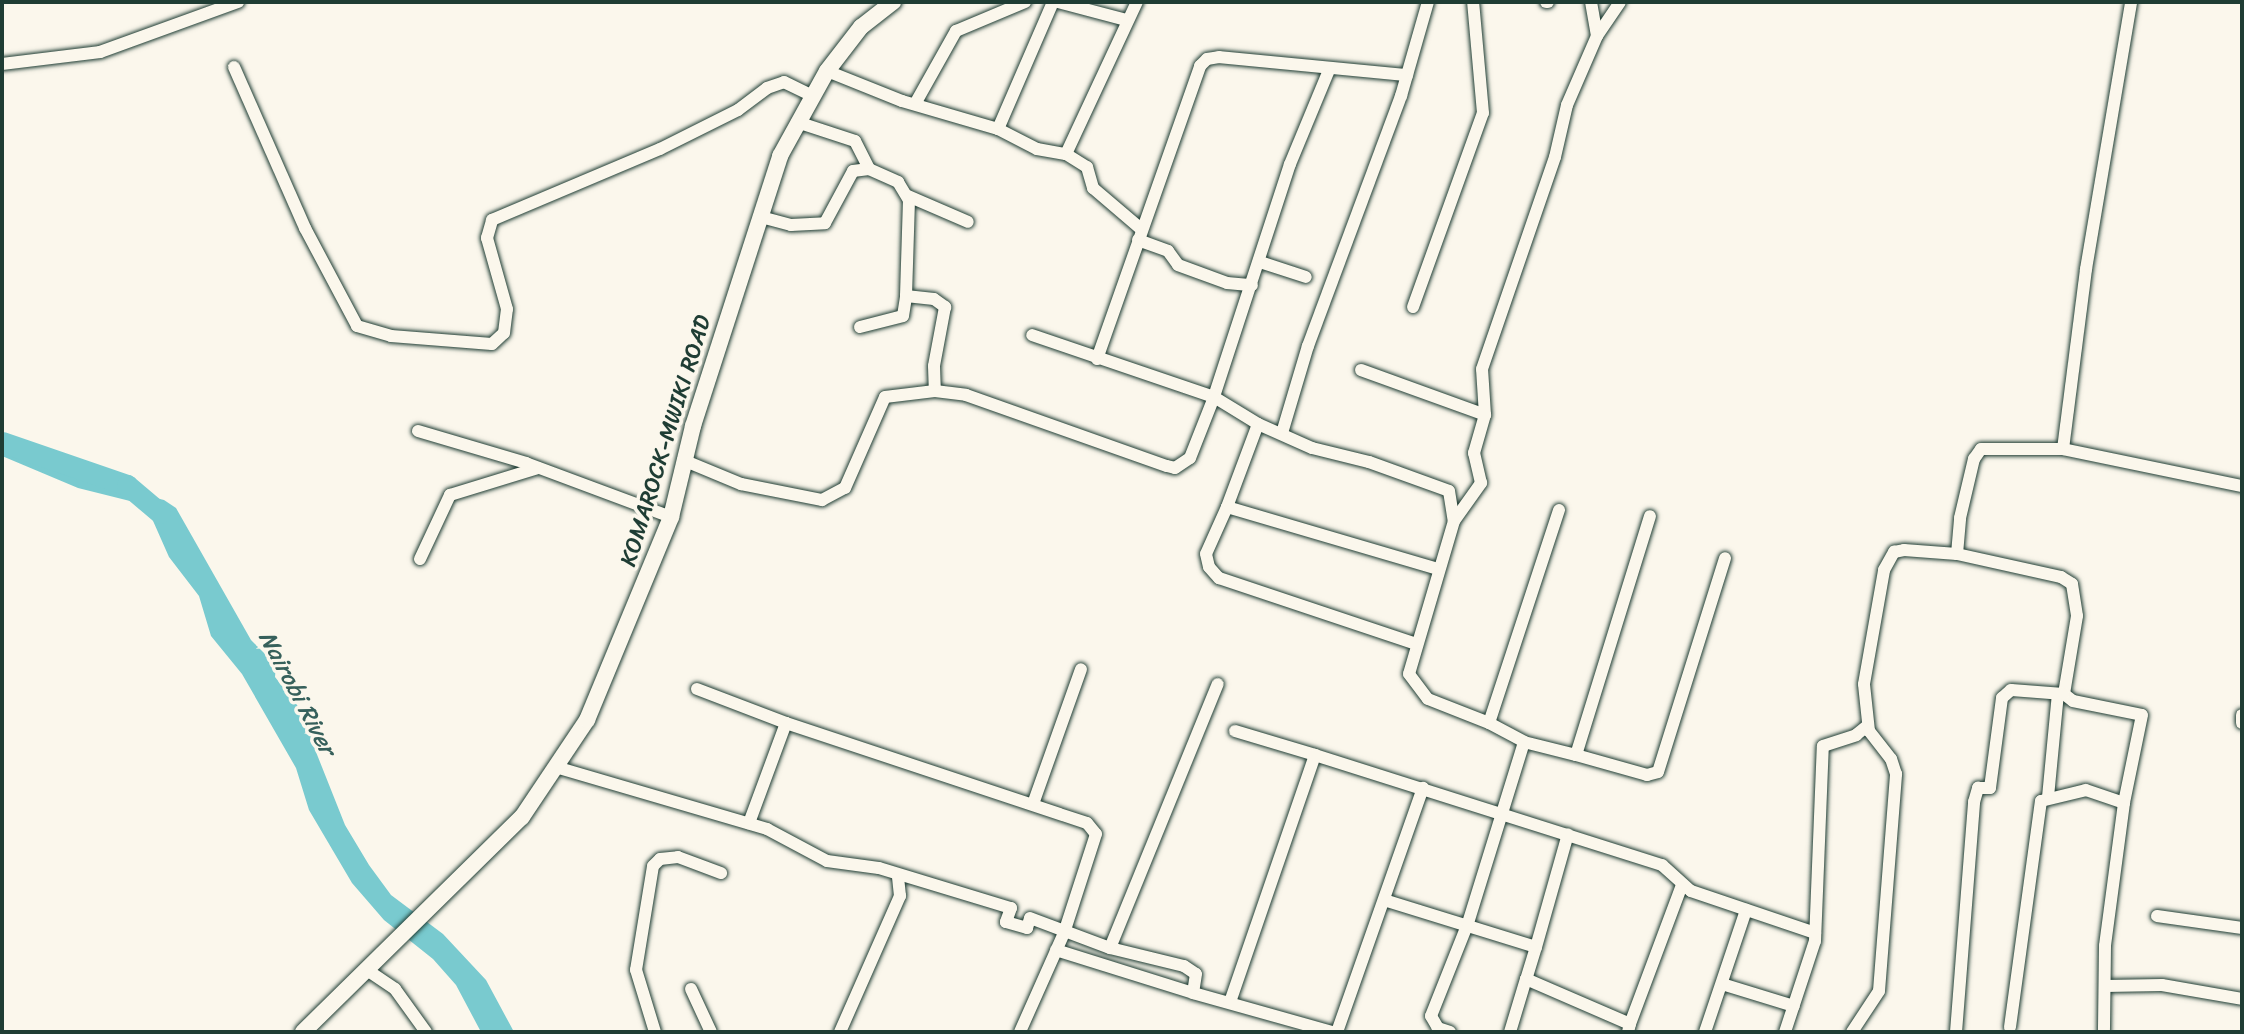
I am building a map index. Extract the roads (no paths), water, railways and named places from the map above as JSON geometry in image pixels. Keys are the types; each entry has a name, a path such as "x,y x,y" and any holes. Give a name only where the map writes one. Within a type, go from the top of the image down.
{"main road":[{"name":"KOMAROCK-MWIKI ROAD","path":"303,1032 522,817 559,768 587,720 671,517 683,460 780,156 811,95 827,71 861,26 894,2"}],"street":[{"path":"2,64 100,52 238,2"},
{"path":"915,104 956,31 1026,2"},
{"path":"998,129 1053,2"},
{"path":"1059,2 1126,20"},
{"path":"1066,154 1126,20 1137,2"},
{"path":"1282,433 1308,346 1407,75 1428,2"},
{"path":"1413,307 1483,113 1474,2"},
{"path":"1591,2 1597,36"},
{"path":"1620,2 1597,36 1567,105 1555,157 1482,369 1485,415 1474,453 1481,483 1454,521 1437,569 1409,674 1418,692 1489,723 1524,742 1647,775 1658,772 1725,558"},
{"path":"2063,449 2084,282 2131,2"},
{"path":"1097,359 1200,66 1207,60 1219,57 1407,75"},
{"path":"234,67 305,228 357,326 391,336 492,344 504,333 507,309 488,238 492,220 660,149 738,110 767,88 784,82 811,95"},
{"path":"683,460 758,488 822,500 845,488 885,397 935,391 966,395 1175,468 1190,458 1214,397 1290,164 1329,69"},
{"path":"827,71 915,104 998,129 1037,149 1066,154 1087,167 1093,188 1140,235 1168,251 1178,265 1227,283 1252,285"},
{"path":"797,122 855,141 869,169"},
{"path":"761,217 791,225 825,223 853,171 869,169 898,182 908,196 968,222"},
{"path":"860,327 903,316 906,296 908,196"},
{"path":"1260,262 1306,277"},
{"path":"906,296 934,299 945,307 934,366 935,391"},
{"path":"1032,335 1214,397 1258,424 1312,448 1439,485 1453,501 1454,521"},
{"path":"1361,370 1485,415"},
{"path":"1258,424 1206,554 1209,567 1219,578 1416,644"},
{"path":"418,431 539,468 671,517"},
{"path":"1957,554 1960,518 1974,460 1981,449 2063,449 2242,486"},
{"path":"420,559 450,495 539,468"},
{"path":"1227,507 1437,569"},
{"path":"1489,723 1559,510"},
{"path":"1576,755 1650,516"},
{"path":"1852,1032 1880,991 1896,774 1867,726 1864,684 1887,561 1894,552 1905,550 1957,554 2061,577 2072,584 2077,616 2061,694 2048,797 2040,806 2010,1027"},
{"path":"1033,804 1081,669"},
{"path":"1110,948 1218,684"},
{"path":"697,689 786,723 1087,823 1096,834 1064,933 1020,1032"},
{"path":"1956,1032 1974,802 1978,788 1990,788 2003,698 2011,690 2061,694 2073,701 2143,715 2124,803 2105,946 2104,1032"},
{"path":"2242,715 2242,723"},
{"path":"749,823 786,723"},
{"path":"1785,1032 1815,933 1823,746 1856,735 1867,726"},
{"path":"1235,731 1423,788 1497,816 1568,834 1661,865 1682,885 1815,933"},
{"path":"1450,1032 1438,1028 1431,1016 1468,923 1497,816 1524,742"},
{"path":"1230,1002 1315,755"},
{"path":"559,768 749,823 827,861 879,868 898,877 1012,908 1006,922 1027,928 1030,918 1064,933 1110,948 1184,965 1196,974 1193,993"},
{"path":"1056,950 1230,1002 1294,1027 1335,1032 1423,788"},
{"path":"2048,797 2086,790 2124,803"},
{"path":"1510,1032 1568,834"},
{"path":"656,1032 636,970 653,866 660,859 678,857 721,873"},
{"path":"840,1032 900,896 898,877"},
{"path":"1526,979 1629,1028 1682,885"},
{"path":"1384,900 1468,923 1536,947"},
{"path":"1705,1032 1746,910"},
{"path":"2157,916 2242,928"},
{"path":"367,970 395,989 426,1032"},
{"path":"1722,984 1794,1006"},
{"path":"2105,986 2162,985 2242,999"},
{"path":"691,989 711,1032"}],"water":[{"path":"2,432 99,484 164,500 176,508 251,640 276,665 275,677 315,728 316,752 345,825 369,865 391,895 443,934 486,980 514,1032 481,1032 456,985 433,959 384,920 352,883 309,810 296,768 242,674 211,636 199,596 169,557 146,505 78,488 2,456"}],"waterway":[{"name":"Nairobi River","path":"2,442 127,485 160,513"}]}
